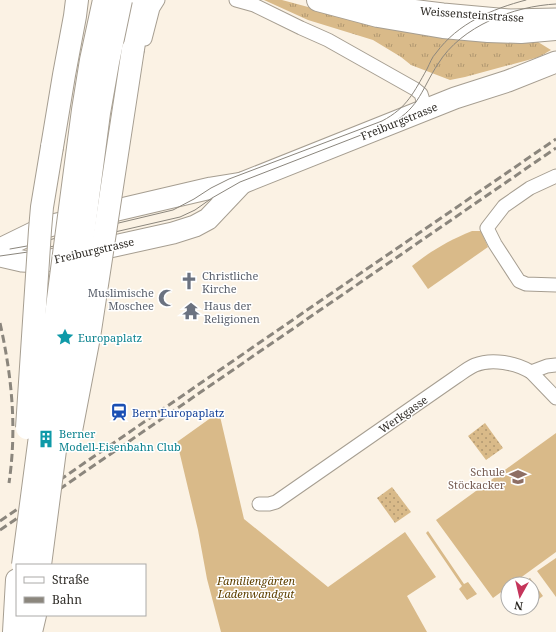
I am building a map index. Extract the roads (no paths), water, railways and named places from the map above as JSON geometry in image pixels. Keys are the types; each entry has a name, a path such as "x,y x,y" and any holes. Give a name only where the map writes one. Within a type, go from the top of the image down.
{"highway":[{"path":"23,564 80,126 91,60 104,0"},
{"path":"40,564 99,113 121,0"},
{"path":"318,0 378,16 443,27 521,32 556,29"},
{"path":"18,564 40,230 46,185 71,37 78,5"},
{"path":"45,564 89,337 141,19"},
{"path":"14,632 16,597"},
{"path":"14,632 16,616"},
{"path":"31,632 34,616"}],"main road":[{"name":"Weissensteinstrasse","path":"366,0 403,8 443,14 510,19 556,18"},
{"name":"Freiburgstrasse","path":"0,249 45,227 192,192 242,183 424,102 455,98 556,62"},
{"name":"Freiburgstrasse","path":"0,256 22,262 39,262 173,233 195,226 208,219 242,183"},
{"path":"192,192 208,208 211,216"}],"street":[{"path":"141,19 152,12 158,0"},
{"name":"Freiburgstrasse","path":"236,0 254,5 328,40 415,89 424,102"},
{"path":"556,176 530,188 504,206 487,228 495,244 520,281 526,284 556,285"},
{"name":"Werkgasse","path":"259,504 276,502 476,365 487,362 507,363 519,366 531,372"},
{"path":"556,365 547,366 531,372 556,398"}],"tram line":[{"path":"10,249 173,210 229,179 382,121 398,111 409,99 433,56 455,33 465,25 488,13 526,0"},
{"path":"0,256 28,252 180,217 195,210 212,198 240,182 392,123 415,104 438,64 460,39 490,20 506,14 523,9 556,4"}],"railway":[{"path":"0,521 556,139"},
{"path":"0,530 556,148"},
{"path":"0,323 8,363 12,403 13,442 9,483"}],"place":[{"name":"Christliche Kirche","path":"189,281"},
{"name":"Muslimische Moschee","path":"167,298"},
{"name":"Haus der Religionen","path":"191,311"},
{"name":"Europaplatz","path":"65,337"},
{"name":"Bern Europaplatz","path":"119,412"},
{"name":"Berner Modell-Eisenbahn Club","path":"46,439"},
{"name":"Schule Stöckacker","path":"518,477"}],"park label":[{"name":"Familiengärten Ladenwandgut","path":"256,586"}]}
